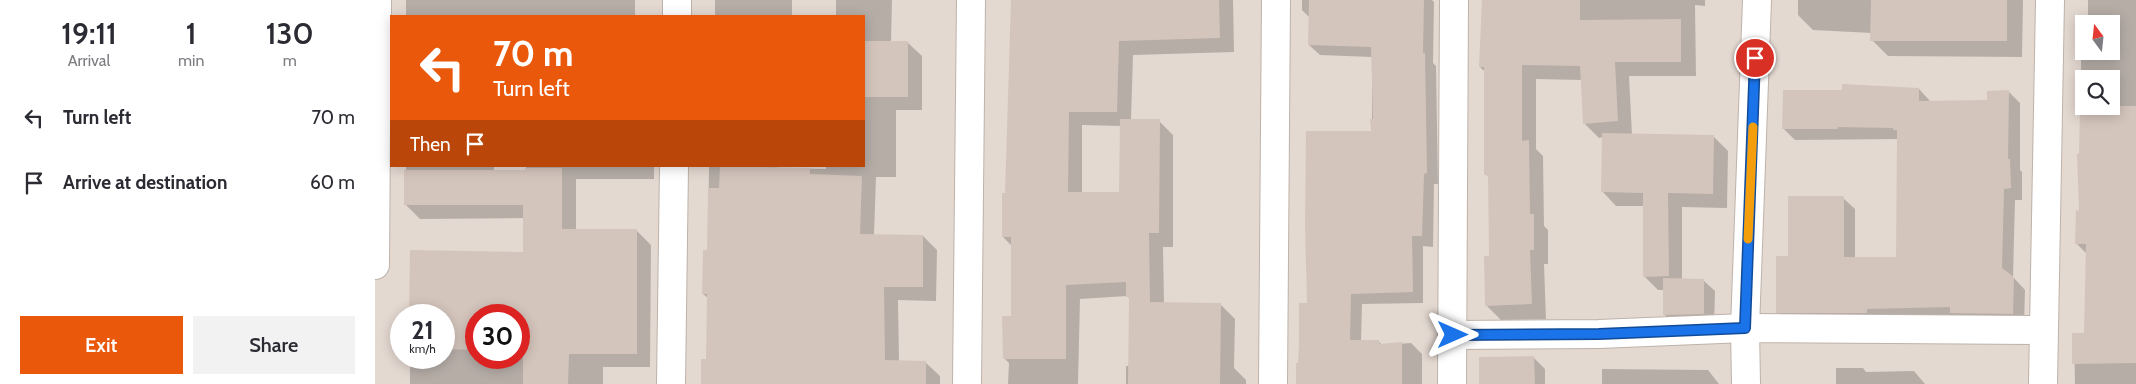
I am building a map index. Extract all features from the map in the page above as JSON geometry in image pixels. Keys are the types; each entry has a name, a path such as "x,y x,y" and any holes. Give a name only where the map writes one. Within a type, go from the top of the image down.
{"street":[{"path":"375,265 377,0"},
{"path":"677,0 677,15"},
{"path":"967,384 971,0"},
{"path":"1273,384 1276,0"},
{"path":"1452,384 1454,0"},
{"path":"1746,384 1745,328 1757,0"},
{"path":"2043,384 2050,0"},
{"path":"671,384 674,167"},
{"path":"1453,335 1599,334 1745,328 2043,330"}],"shaded area":[{"path":"375,0 2136,0 2136,384 375,384"}],"building":[{"path":"1011,0 1219,0 1220,38 1119,41 1117,112 1069,112 1068,192 1119,192 1120,119 1160,119 1159,233 1149,233 1150,302 1221,303 1220,384 1128,384 1129,297 1126,297 1126,282 1066,285 1066,359 1003,359 1002,316 1011,316 1011,237 1002,237 1002,193 1005,193"},
{"path":"1309,0 1424,0 1423,53 1425,53 1427,173 1424,174 1422,236 1412,236 1413,292 1351,294 1350,340 1379,340 1379,344 1402,342 1402,384 1296,384 1296,363 1299,363 1299,303 1307,303 1305,225 1306,131 1371,131 1370,119 1373,119 1371,47 1308,45"},
{"path":"1482,0 1580,0 1580,20 1681,19 1681,62 1615,62 1618,121 1583,124 1580,66 1522,65 1522,141 1529,140 1530,214 1534,214 1534,250 1530,250 1532,304 1485,306 1484,256 1489,256 1488,175 1484,175 1484,67 1479,67"},
{"path":"1871,0 2007,0 2007,41 1870,41"},
{"path":"865,41 908,41 908,97 865,97"},
{"path":"1842,84 1919,88 1919,101 1987,100 1987,91 2009,90 2008,159 2010,159 2011,188 2004,189 2002,268 2014,277 2013,314 1950,313 1950,307 1867,309 1867,313 1776,313 1776,256 1788,256 1788,196 1844,196 1844,257 1896,257 1897,130 1893,130 1893,128 1838,127 1838,129 1782,129 1783,90 1842,90"},
{"path":"2120,106 2136,106 2136,363 2072,364 2072,333 2084,333 2086,244 2075,244 2076,210 2079,211 2077,154 2079,154 2080,115 2120,115"},
{"path":"1602,133 1714,135 1713,194 1668,193 1669,276 1643,277 1643,193 1601,192"},
{"path":"720,167 810,168 810,174 862,176 860,234 923,235 923,287 884,287 885,360 926,361 926,384 701,384 701,359 706,359 707,294 702,294 703,250 707,250 708,188 719,188"},
{"path":"525,168 562,168 562,229 637,229 637,354 569,354 568,384 523,384 523,369 530,369 530,304 465,304 465,350 455,349 455,304 409,304 410,250 523,252 523,205 404,205 404,170 525,170"},
{"path":"1663,278 1704,279 1704,314 1663,315"},
{"path":"1534,356 1535,384 1479,384 1479,357"}],"slow traffic":[{"path":"1748,239 1753,127"}],"route":[{"path":"1453,335 1599,334 1745,328 1755,58"}]}
